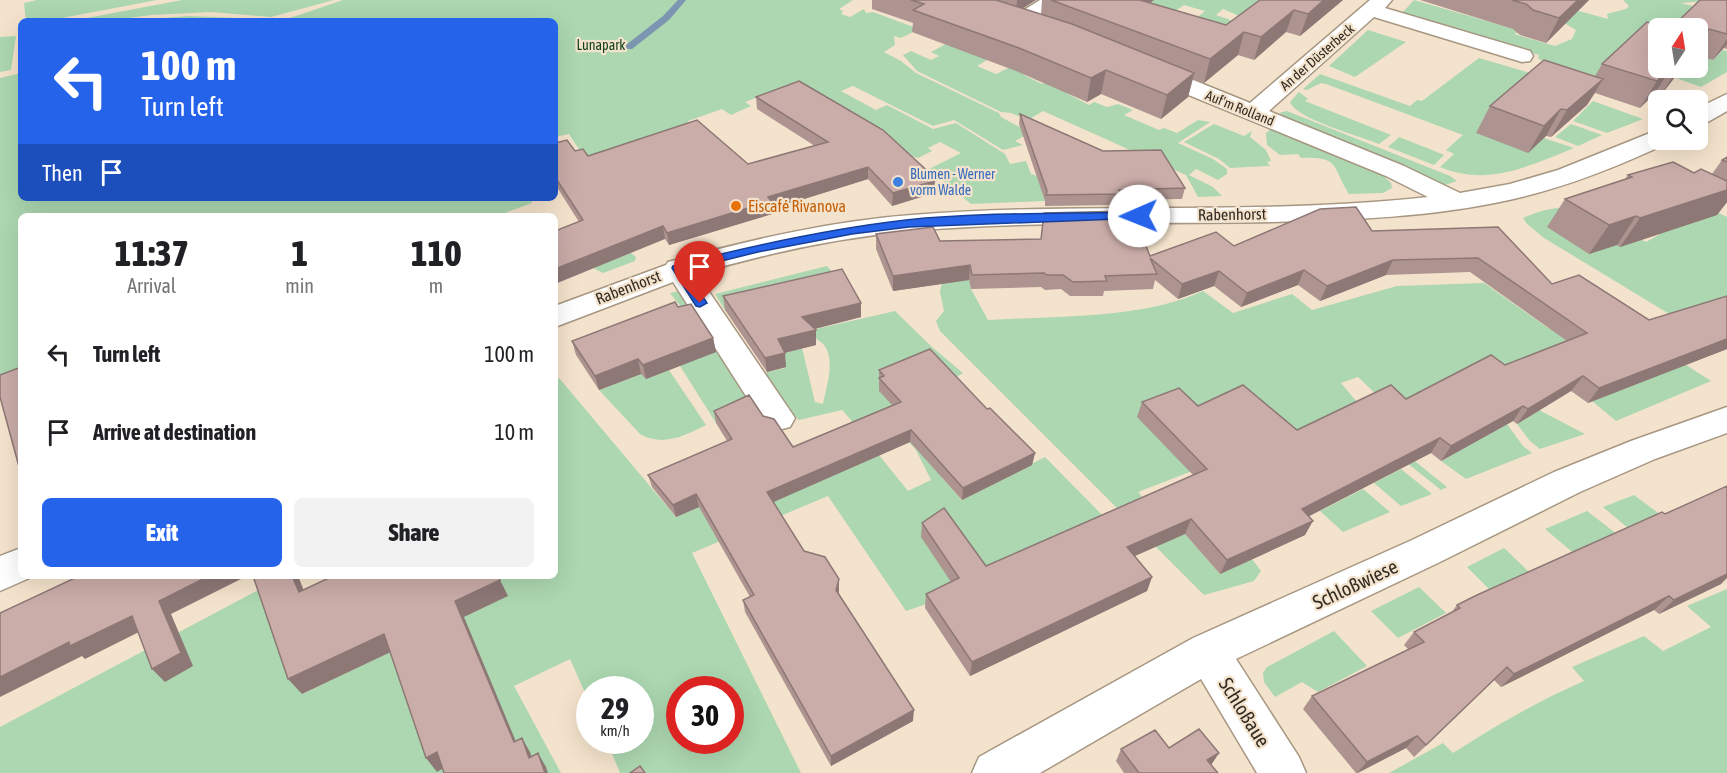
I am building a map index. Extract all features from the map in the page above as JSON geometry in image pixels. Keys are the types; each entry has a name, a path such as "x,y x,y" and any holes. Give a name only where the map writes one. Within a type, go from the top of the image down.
{"street":[{"path":"1044,29 1010,18 1053,0"},
{"path":"1376,5 1522,56"},
{"name":"An der Düsterbeck","path":"1253,113 1376,5"},
{"name":"Auf'm Rolland","path":"1131,64 1395,171 1458,202"},
{"path":"1708,112 1727,101"},
{"name":"Rabenhorst","path":"558,316 678,268 820,236 909,223 1024,218 1334,212 1394,209 1458,202 1539,185 1620,156 1648,143"},
{"path":"1620,156 1652,171"},
{"path":"678,268 778,418"},
{"name":"Schloßwiese","path":"995,773 1208,652 1426,551 1567,482 1643,450 1727,420"},
{"path":"0,574 18,565"},
{"name":"Schloßaue","path":"1208,652 1283,773"}],"green space":[{"path":"37,0 157,0 62,18 26,18 24,3"},
{"path":"182,0 334,0 271,17 211,12 128,18 87,18"},
{"name":"Lunapark","path":"343,0 853,0 839,9 843,11 841,14 850,17 864,9 866,13 873,12 919,29 901,38 894,36 895,45 884,52 901,61 916,73 999,113 1001,117 1027,131 1026,135 1015,141 1023,145 1003,150 954,120 933,126 853,86 841,91 876,110 887,105 933,129 956,123 1005,154 1010,164 1026,161 1031,174 1037,176 1045,201 971,204 929,169 961,153 940,142 928,148 932,151 918,158 912,156 905,159 789,85 745,102 751,106 731,115 722,109 688,121 690,125 593,171 569,134 558,136 558,18 290,18"},
{"path":"1152,0 1268,0 1244,21 1223,9 1216,15 1246,25 1253,36 1195,19 1205,11 1184,5 1127,44 1118,16"},
{"path":"1414,0 1521,31 1514,34 1555,46 1572,39 1576,30 1561,21 1539,0 1608,19 1607,14 1629,6 1623,0 1727,0 1680,3 1702,8 1692,18 1648,18 1648,36 1633,47 1544,138 1574,148 1524,167 1492,175 1458,173 1440,167 1454,154 1446,150 1463,135 1326,84 1321,83 1307,90 1303,89 1320,74 1410,106 1417,100 1422,101 1479,58 1537,75 1545,63 1538,58 1539,55 1402,13"},
{"path":"189,16 238,18 163,18"},
{"path":"1368,30 1406,42 1355,77 1329,66"},
{"path":"16,36 11,70 0,72 0,37"},
{"path":"953,40 992,57 977,66 996,74 1016,64 1024,75 1042,84 1053,78 1068,94 1089,105 1094,102 1107,107 1118,104 1133,110 1124,115 1159,130 1164,128 1177,133 1198,120 1210,122 1178,143 1213,159 1227,169 1227,174 1218,180 1196,169 1189,175 1213,187 1222,196 1198,197 1186,175 1043,111 1028,120 1011,113 1001,112 917,71 903,55 911,51 931,60 939,56 931,52"},
{"path":"1723,50 1727,51 1727,72 1701,87 1676,78 1708,78 1708,59 1713,60"},
{"path":"18,74 18,201 531,201 532,203 506,213 18,213 18,372 0,375 0,78"},
{"path":"1299,92 1308,99 1305,101 1391,135 1379,144 1316,121 1304,115 1290,102"},
{"path":"1593,101 1643,119 1607,133 1573,121"},
{"path":"1287,111 1450,176 1457,181 1445,185 1307,129 1279,113"},
{"path":"1214,124 1244,136 1252,131 1250,137 1266,150 1271,161 1267,162 1270,166 1230,168 1219,159 1184,142"},
{"path":"1571,124 1602,135 1578,146 1555,137"},
{"path":"1271,129 1381,174 1391,183 1392,188 1383,193 1349,194 1334,166 1329,162 1323,159 1301,158 1298,154 1280,155 1267,145 1266,133"},
{"path":"1399,137 1444,155 1434,165 1388,147"},
{"path":"1681,195 1727,217 1727,349 1544,238 1523,218 1541,211 1573,208 1601,217 1646,242 1660,234"},
{"path":"631,253 636,257 635,261 603,273 593,268"},
{"path":"964,256 971,289 988,320 1126,311 1154,307 1203,291 1233,313 1292,294 1312,310 1397,286 1484,283 1548,328 1599,309 1711,381 1616,421 1592,401 1674,369 1393,417 1379,397 1358,377 1341,383 1362,408 1355,413 1447,487 1441,490 1348,416 1138,492 1175,538 1185,534 1220,574 1252,559 1261,571 1254,581 1204,595 940,331 936,321 944,311 940,292 945,269"},
{"path":"827,266 842,283 725,310 715,294"},
{"path":"683,290 757,405 716,423 680,366 685,312 670,293"},
{"path":"895,311 963,373 948,382 942,478 962,500 1045,457 1110,523 958,593 906,611 828,496 692,553 801,773 620,773 612,754 654,754 654,676 578,676 570,659 514,686 561,773 0,773 0,727 264,587 302,694 507,596 498,579 558,579 559,378 676,517 794,459 879,455 908,491 931,480 916,450 898,430 869,440 842,410 799,420 756,375 785,368 780,354 802,348 815,402 823,404 830,366 828,351 824,345 803,332"},
{"path":"669,370 706,425 673,438 657,440 640,434 599,390 641,374"},
{"path":"1539,410 1585,434 1540,449 1530,441 1517,424"},
{"path":"1507,424 1523,446 1532,453 1466,479 1441,461"},
{"path":"1401,469 1432,494 1401,506 1374,483"},
{"path":"1363,489 1390,512 1343,532 1320,511"},
{"path":"1634,495 1665,518 1634,533 1603,507"},
{"path":"1587,511 1622,538 1603,578 1545,529"},
{"path":"1504,548 1529,572 1489,589 1467,567"},
{"path":"1419,587 1446,613 1398,638 1371,611"},
{"path":"1727,589 1727,773 1389,773 1443,743 1453,753 1517,714 1584,681 1572,667 1644,636 1663,651 1711,627 1687,606"},
{"path":"1334,631 1367,666 1318,692 1302,682 1275,697 1264,682 1263,673 1267,667"}],"building":[{"path":"911,0 996,0 1072,24 1194,73 1167,95 1106,70 1091,78 1019,48 913,10 924,4"},
{"path":"1051,0 1140,0 1226,25 1260,0 1324,0 1308,14 1294,10 1261,37 1244,32 1210,59"},
{"path":"1512,0 1578,0 1559,18 1533,10 1526,4"},
{"path":"1700,0 1727,0 1727,34 1709,29 1708,18 1681,18"},
{"path":"1647,22 1648,78 1660,78 1657,81 1602,64"},
{"path":"1544,60 1603,79 1567,110 1561,109 1544,126 1490,106"},
{"path":"799,81 883,130 934,177 931,177 935,181 893,193 868,167 768,197 771,201 667,233 663,226 558,268 558,230 583,220 558,182 558,142 567,140 575,151 583,149 588,156 697,120 748,164 828,142 756,97"},
{"path":"1020,114 1103,151 1161,150 1185,188 1119,190 1121,194 1046,195 1047,191"},
{"path":"1673,162 1694,173 1701,169 1727,181 1727,190 1640,218 1636,216 1609,225 1565,199 1632,177 1628,175"},
{"path":"1356,207 1372,231 1498,227 1552,284 1579,275 1649,320 1727,296 1727,339 1599,388 1583,376 1528,409 1523,406 1451,446 1440,438 1302,509 1313,521 1227,560 1191,519 1127,547 1152,577 972,662 926,594 959,578 922,523 944,508 986,566 1207,469 1142,402 1179,388 1198,406 1243,385 1297,430 1391,385 1406,399 1491,355 1505,365 1587,333 1478,258 1393,260 1327,286 1304,270 1247,293 1219,271 1182,284 1150,258 1157,274 1105,276 1107,281 1073,282 1063,275 1044,273 972,275 970,265 893,276 876,234 933,227 940,241 1041,239 1044,213 1129,211 1142,246 1146,246 1150,256 1216,232 1234,246 1320,209"},
{"path":"842,269 861,303 802,317 816,330 778,339 785,353 765,358 723,296"},
{"path":"675,302 678,307 691,304 713,338 643,365 638,359 595,376 572,341"},
{"path":"930,349 987,409 990,408 1035,453 963,488 911,430 767,492 804,551 825,557 839,579 836,590 914,710 831,756 743,600 754,595 696,494 673,505 648,475 732,439 714,411 749,395 763,416 774,419 793,447 901,402 879,378 884,376 879,370"},
{"path":"18,368 18,463 0,397 0,375"},
{"path":"1727,486 1727,574 1674,600 1669,596 1514,674 1507,667 1426,745 1417,736 1367,762 1312,696 1424,642 1414,632 1460,608 1457,605 1662,512 1665,514"},
{"path":"73,579 203,579 159,601 181,653 152,669 132,616 70,646 69,642 0,677 0,613"},
{"path":"254,579 293,579 299,592 327,579 500,579 455,601 514,742 522,738 529,758 538,753 545,773 444,773 437,752 426,758 384,634 288,679"},
{"path":"1199,729 1219,753 1207,760 1218,773 1139,773 1121,749 1155,730 1169,748"},
{"path":"640,766 645,773 630,773"}],"waterway":[{"path":"629,47 666,18 682,0"}],"place":[{"name":"Blumen - Werner vorm Walde","path":"898,182"},
{"name":"Eiscafé Rivanova","path":"736,206"}],"route":[{"path":"700,303 678,268 758,248 867,228 909,223 1139,216"}]}
